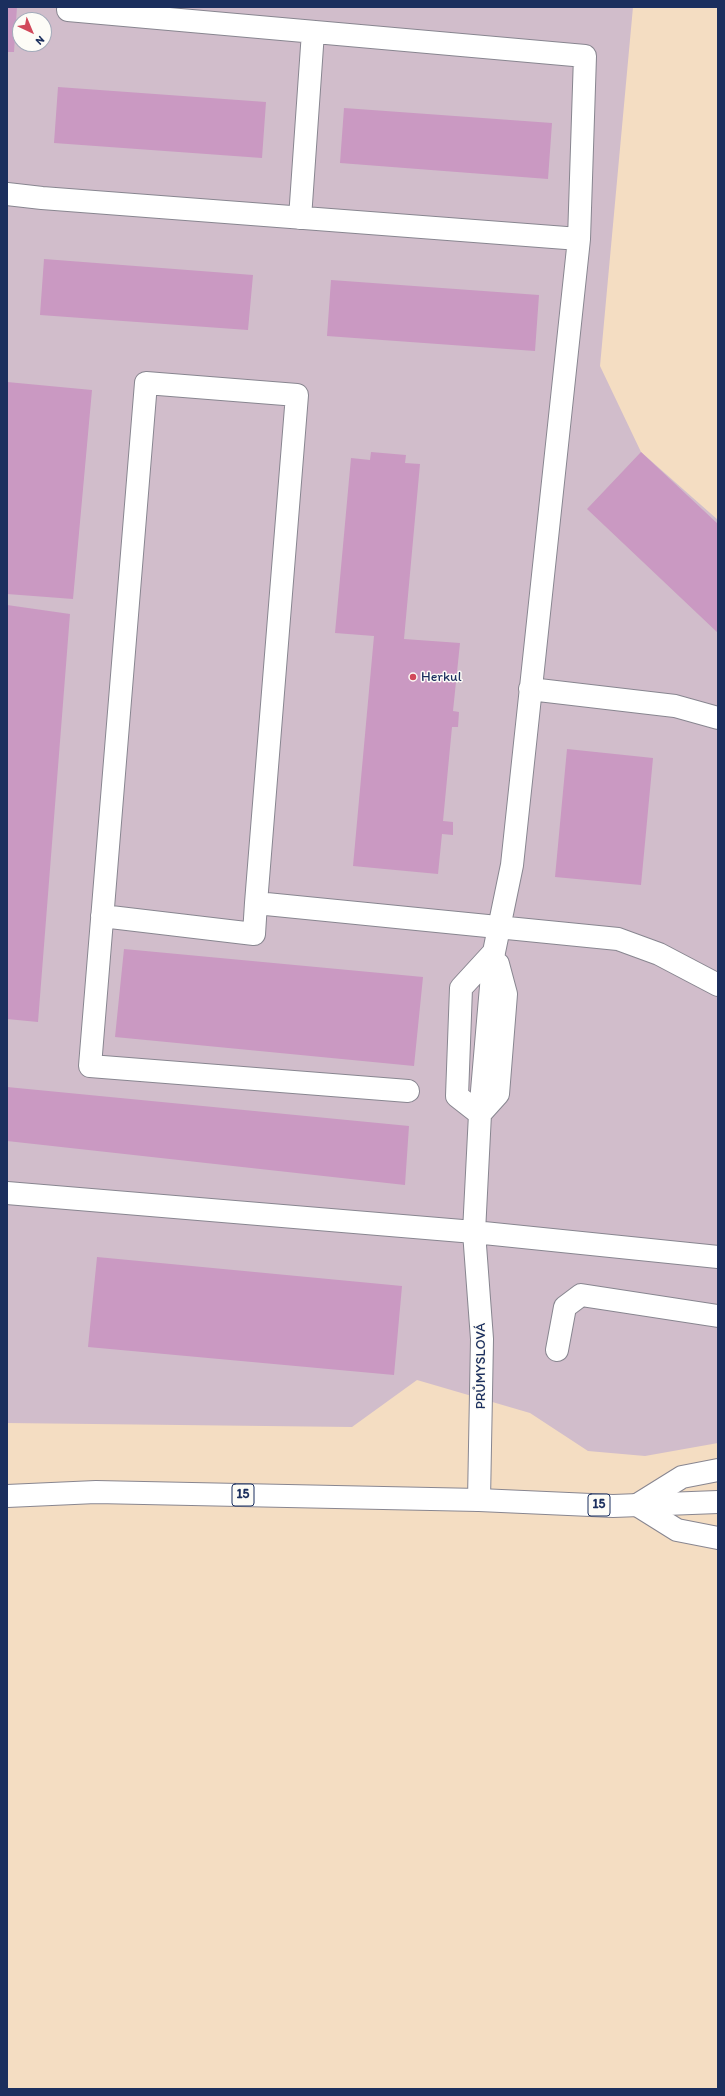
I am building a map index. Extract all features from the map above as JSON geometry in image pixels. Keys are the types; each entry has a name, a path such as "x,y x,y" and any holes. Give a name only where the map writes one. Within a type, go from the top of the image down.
{"main road":[{"path":"68,10 313,32 300,218"},
{"name":"PRŮMYSLOVÁ","path":"313,32 585,56 579,238 512,865 494,952 480,1114 474,1232 482,1339 479,1500"},
{"path":"7,194 300,218 579,238"},
{"path":"102,916 254,934 297,395 146,383 102,916 90,1066 408,1091"},
{"path":"530,689 675,706 718,718"},
{"path":"256,903 618,939 659,954 718,985"},
{"path":"480,1114 457,1096 461,988 494,952"},
{"path":"7,1193 474,1232 718,1257"},
{"path":"557,1350 565,1307 581,1295 718,1316"},
{"path":"718,1470 682,1477 638,1505 677,1530 718,1538"},
{"name":"15","path":"7,1496 96,1492 479,1500 614,1506 718,1502"}],"shaded area":[{"path":"7,7 633,7 600,366 641,452 718,520 718,1443 645,1456 588,1451 530,1413 417,1380 352,1427 7,1423"}],"building":[{"path":"7,7 17,7 17,12 12,12 12,52 7,52"},
{"path":"58,87 266,102 262,158 54,143"},
{"path":"344,108 552,123 548,179 340,163"},
{"path":"44,259 253,275 248,330 40,315"},
{"path":"331,280 539,295 535,351 327,336"},
{"path":"7,382 92,390 73,599 7,594"},
{"name":"Herkul","path":"371,452 406,455 405,463 420,464 404,639 460,643 453,711 459,712 458,727 452,727 443,821 453,822 453,835 442,834 438,874 353,866 374,636 335,633 351,458 370,460"},
{"path":"641,452 718,524 718,633 587,509"},
{"path":"7,605 70,614 38,1022 7,1019"},
{"path":"567,749 653,758 641,885 555,877"},
{"path":"124,949 423,977 414,1066 115,1037"},
{"path":"7,1087 409,1126 405,1185 7,1141"},
{"path":"97,1257 402,1286 394,1375 88,1347"}],"place":[{"name":"Herkul","path":"413,677"}]}
